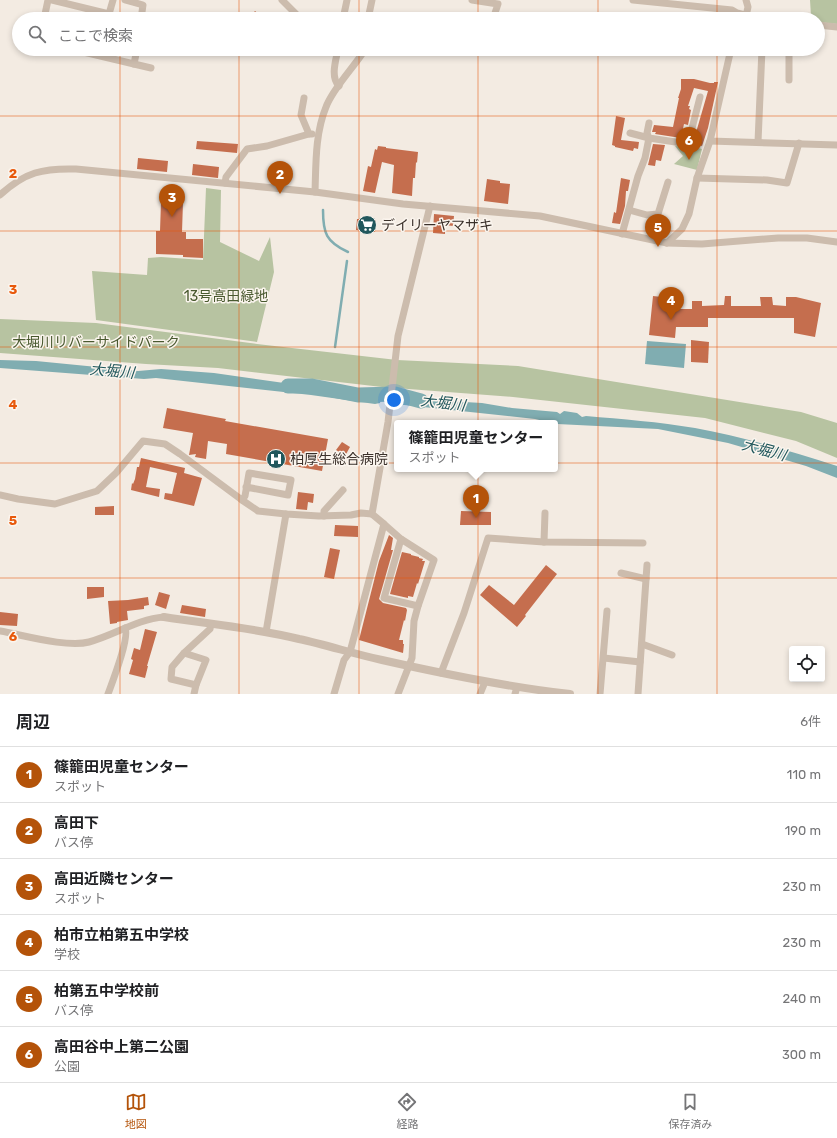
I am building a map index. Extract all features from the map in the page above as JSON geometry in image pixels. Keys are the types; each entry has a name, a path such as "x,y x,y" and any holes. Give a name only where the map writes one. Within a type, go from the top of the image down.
{"street":[{"path":"45,12 48,0"},
{"path":"52,0 101,12"},
{"path":"110,12 113,0"},
{"path":"125,0 143,5 142,12"},
{"path":"282,0 294,12"},
{"path":"344,12 347,0"},
{"path":"369,12 372,0"},
{"path":"472,0 498,4 495,12"},
{"path":"633,0 705,3 732,10 734,12"},
{"path":"746,0 748,7 747,12"},
{"path":"825,26 837,27"},
{"path":"100,56 151,68"},
{"path":"134,64 136,56"},
{"path":"337,56 334,73 335,82 339,86"},
{"path":"315,192 318,135 326,106 360,56"},
{"path":"667,243 682,229 688,214 697,178 710,141 729,56"},
{"path":"758,142 762,56"},
{"path":"789,56 789,80"},
{"path":"630,133 649,138 682,143 688,140 700,97"},
{"path":"304,98 301,115 309,134"},
{"path":"622,234 638,176 645,158 649,138 647,133 649,123"},
{"path":"225,183 226,177 247,149 267,146 309,134 318,135"},
{"path":"710,141 837,145"},
{"path":"697,178 767,180 787,183 799,143"},
{"path":"0,195 20,179 38,171 55,168 76,169 315,192 430,206 540,216 667,243 702,244 778,238 807,238 837,242"},
{"path":"629,210 647,215 658,214 668,182"},
{"path":"372,514 388,422 398,336 430,206"},
{"path":"0,495 55,504 96,491 116,473 143,441 165,444 258,510 286,514 324,516 351,516 361,513 372,514 401,538 434,560 414,621 412,658 398,694"},
{"path":"242,500 245,496 246,488 248,473 290,480 288,495 246,488"},
{"path":"324,516 324,511 343,490"},
{"path":"544,542 545,513"},
{"path":"266,632 286,514"},
{"path":"334,694 344,660 350,652 384,524"},
{"path":"401,538 384,598 418,606"},
{"path":"441,673 464,613 488,538 544,542 643,542"},
{"path":"638,694 647,565"},
{"path":"621,573 646,579"},
{"path":"600,694 607,611"},
{"path":"0,631 64,643 87,642 153,618 164,617 266,632 300,639 516,690 570,694"},
{"path":"196,685 171,679 172,667 184,653 210,629 211,624"},
{"path":"108,694 124,644 125,628"},
{"path":"642,644 672,655"},
{"path":"184,653 206,660 194,694"},
{"path":"604,658 640,662"},
{"path":"480,694 485,682"}],"green space":[{"path":"810,0 837,0 837,24 825,23 825,12 811,12"},
{"path":"675,146 684,147 688,151 694,147 702,149 697,170 674,164 683,156"},
{"name":"13号高田緑地","path":"206,188 221,190 220,242 259,261 270,237 274,272 257,342 96,320 92,271 147,275 148,258 161,257 203,260"},
{"name":"大堀川リバーサイドパーク","path":"0,319 96,323 257,344 397,360 518,366 801,412 837,423 837,458 796,441 705,418 513,397 382,387 218,368 0,353"}],"water":[{"path":"647,341 686,344 684,368 645,364"},
{"path":"0,360 36,361 138,371 161,369 214,373 348,392 382,395 380,403 375,404 311,395 156,378 144,379 0,368"},
{"path":"394,394 412,399 482,403 512,408 557,412 560,414 564,411 577,413 582,417 586,416 695,428 767,445 837,466 837,478 806,466 728,443 658,429 558,424 558,420 539,420 395,404"}],"building":[{"path":"681,79 694,79 710,83 718,82 708,128 702,146 693,143 708,91 694,88 688,106 690,106 689,109 691,110 688,125 684,124 681,138 655,134 656,132 652,132 654,125 673,127 681,89"},
{"path":"616,116 625,118 621,140 639,142 638,149 634,148 633,151 612,145"},
{"path":"197,141 238,144 237,153 196,149"},
{"path":"653,144 665,145 661,161 656,160 655,166 648,165"},
{"path":"378,146 418,152 415,178 413,178 412,196 392,193 394,165 382,162 375,193 363,191 368,166 371,167 375,149 377,150"},
{"path":"138,158 168,161 167,172 137,169"},
{"path":"193,164 219,167 218,178 192,175"},
{"path":"621,178 630,180 628,191 626,191 625,206 620,224 612,223 614,212 616,213"},
{"path":"487,179 510,184 508,204 484,201"},
{"path":"161,202 183,202 182,232 186,232 186,239 203,239 203,258 183,257 183,255 156,254 156,231 160,231"},
{"path":"434,214 454,216 453,226 445,225 445,234 433,233"},
{"path":"357,219 376,220 375,232 356,230"},
{"path":"653,296 679,299 678,309 692,309 692,301 702,301 702,306 724,305 725,296 731,296 731,306 761,306 760,297 772,297 773,305 786,306 786,297 796,297 821,303 815,337 794,333 794,318 708,318 708,327 676,327 675,338 649,335"},
{"path":"691,340 709,342 708,363 691,362"},
{"name":"柏厚生総合病院","path":"167,408 226,419 225,421 328,439 322,471 226,454 227,444 208,441 206,459 195,457 196,454 189,455 193,433 163,428"},
{"path":"342,442 350,447 345,456 336,450"},
{"path":"141,458 185,468 184,473 202,478 194,506 164,499 165,493 172,494 177,473 150,467 146,487 160,489 159,497 131,490"},
{"path":"298,492 314,494 313,503 308,502 307,510 296,509"},
{"path":"114,506 114,515 95,515 95,507"},
{"path":"461,511 491,512 491,525 460,525"},
{"path":"335,525 358,526 358,537 334,536"},
{"path":"389,535 393,538 391,550 393,550 379,599 383,603 406,608 407,610 399,640 403,640 403,653 359,640 379,561"},
{"path":"330,548 340,550 334,579 324,577"},
{"path":"402,552 419,557 423,559 422,561 425,561 413,597 408,596 408,598 390,594"},
{"path":"546,565 557,574 517,627 480,595 489,585 514,605"},
{"path":"87,587 104,587 104,597 87,599"},
{"path":"159,592 170,595 166,609 155,605"},
{"path":"148,597 149,605 144,606 144,609 127,611 128,620 110,624 108,601"},
{"path":"182,605 206,609 205,617 180,613"},
{"path":"0,612 18,614 17,626 0,625"},
{"path":"145,629 157,632 145,678 129,674 133,660 131,659 134,648 140,650"}],"waterway":[{"path":"323,210 324,225 327,236 335,244 348,252"},
{"path":"335,347 347,261"},
{"name":"大堀川","path":"288,386 312,386 358,395 395,394 421,401"}],"place":[{"name":"高田谷中上第二公園","path":"689,160"},
{"name":"高田下","path":"280,194"},
{"name":"高田近隣センター","path":"172,217"},
{"name":"デイリーヤマザキ","path":"367,225"},
{"name":"柏第五中学校前","path":"658,247"},
{"name":"柏市立柏第五中学校","path":"671,320"},
{"name":"柏厚生総合病院","path":"276,459"},
{"name":"篠籠田児童センター","path":"476,518"}]}
